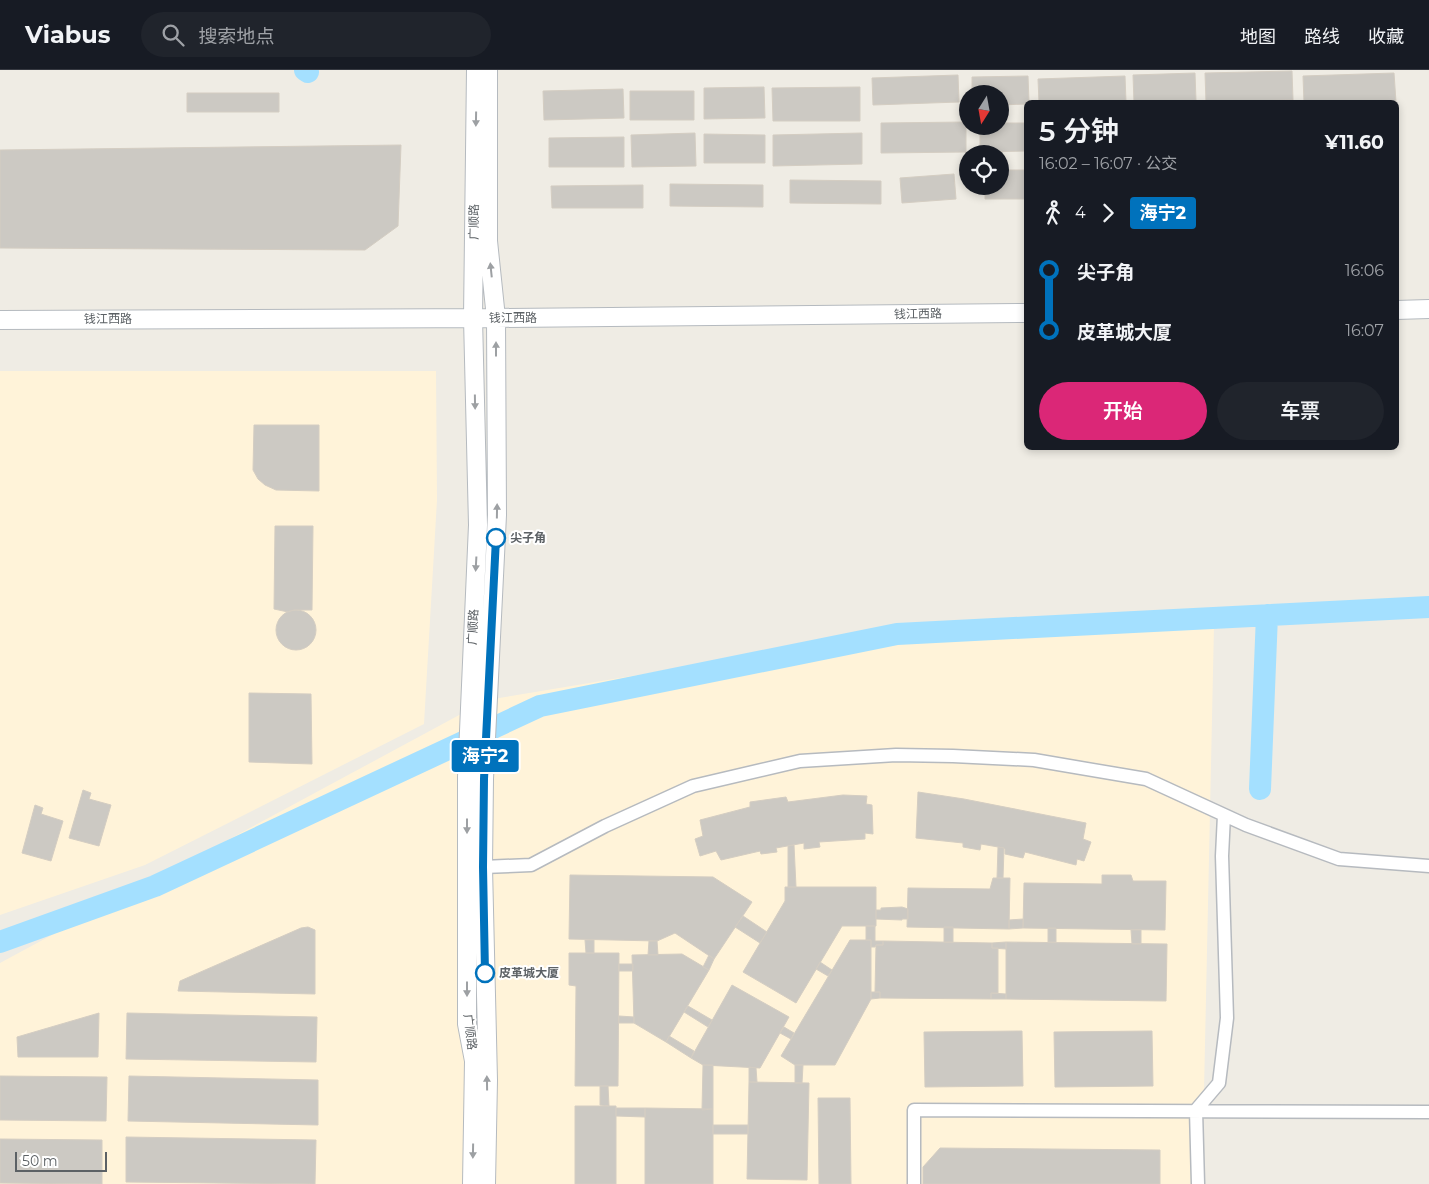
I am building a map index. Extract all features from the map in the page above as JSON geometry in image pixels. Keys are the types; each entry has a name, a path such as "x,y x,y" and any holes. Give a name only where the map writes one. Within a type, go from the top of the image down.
{"main road":[{"name":"广顺路","path":"476,70 473,318 478,525 470,694 483,867 488,1080 486,1184"},
{"name":"广顺路","path":"472,1184 474,1061 467,1024 475,778 487,700 497,515 496,318 488,241 488,70"},
{"path":"1399,310 1429,309"},
{"name":"钱江西路","path":"0,320 1024,313"}],"street":[{"path":"483,867 531,865 605,826 693,786 800,761 896,755 1034,760 1146,779 1246,825 1339,859 1429,866"},
{"path":"1198,1184 1196,1110 1219,1083 1227,1018 1222,856 1224,815"},
{"path":"914,1184 914,1110 1429,1112"}],"shaded area":[{"path":"0,371 436,371 437,500 424,724 145,865 0,915"},
{"path":"1214,625 1202,1184 0,1184 0,963 487,700 885,634"}],"building":[{"path":"1292,71 1293,100 1206,100 1205,73"},
{"path":"1195,73 1196,100 1134,100 1133,75"},
{"path":"1394,73 1396,100 1304,100 1303,76"},
{"path":"958,75 959,102 873,105 872,78"},
{"path":"1028,76 1029,100 1024,100 1024,104 1009,105 1009,85 972,85 972,77"},
{"path":"1125,76 1126,100 1039,100 1038,79"},
{"path":"764,87 765,118 704,119 704,88"},
{"path":"860,87 860,121 773,121 772,88"},
{"path":"623,89 624,118 544,120 543,91"},
{"path":"630,91 694,91 694,120 630,120"},
{"path":"187,93 279,93 279,112 187,112"},
{"path":"959,122 959,135 966,135 966,145 959,145 959,152 881,153 881,123"},
{"path":"1009,123 1024,123 1024,151 1009,151 1009,145 980,145 980,135 1009,135"},
{"path":"695,133 696,166 632,167 631,135"},
{"path":"862,133 862,164 773,166 773,135"},
{"path":"704,134 765,135 765,163 704,163"},
{"path":"624,137 624,167 549,167 549,138"},
{"path":"401,145 398,226 365,250 0,248 0,150"},
{"path":"1009,170 1024,170 1024,199 985,199 985,195 1009,195"},
{"path":"954,174 956,199 902,203 900,178"},
{"path":"790,180 881,181 881,204 790,203"},
{"path":"670,184 763,185 763,207 670,206"},
{"path":"643,185 643,208 552,208 551,186"},
{"path":"254,425 319,425 319,491 276,490 258,479 253,470"},
{"path":"275,526 313,526 312,610 288,612 274,609"},
{"path":"300,610 307,613 313,619 316,630 315,638 307,647 300,650 292,650 285,647 277,638 276,626 279,619 288,611"},
{"path":"249,693 311,694 312,764 249,762"},
{"path":"83,790 91,793 89,799 111,805 99,846 69,838"},
{"path":"918,792 1086,823 1083,839 1091,842 1084,861 1077,859 1076,865 1025,852 1023,858 1005,854 1004,848 981,844 980,850 963,847 963,843 916,838"},
{"path":"843,795 867,796 866,804 872,805 873,834 865,833 865,839 819,842 820,847 804,849 804,843 776,848 777,852 761,854 760,851 721,860 716,851 700,856 695,839 703,836 700,820 750,807 750,802 786,797 788,802"},
{"path":"35,805 43,808 41,814 63,821 51,861 22,853"},
{"path":"794,845 796,887 788,887 788,846"},
{"path":"998,847 1004,848 1003,878 997,878"},
{"path":"570,875 713,877 752,902 714,959 675,933 657,941 569,939"},
{"path":"1102,875 1131,875 1133,881 1166,881 1165,930 1023,928 1024,883 1102,884"},
{"path":"993,878 1010,878 1009,929 907,927 908,888 990,889"},
{"path":"785,887 876,887 876,926 842,926 796,1003 743,972 785,901"},
{"path":"902,907 908,909 908,919 876,919 876,910"},
{"path":"743,916 767,932 760,943 735,927"},
{"path":"1023,919 1023,928 1009,929 1009,920"},
{"path":"866,926 875,926 875,941 883,941 883,945 871,947 871,940 866,940"},
{"path":"308,927 315,930 315,994 178,991 180,981 301,928"},
{"path":"944,927 953,927 953,942 944,942"},
{"path":"1048,928 1056,928 1056,942 1048,942"},
{"path":"1131,930 1141,930 1141,944 1132,944"},
{"path":"585,940 594,940 594,953 586,953"},
{"path":"850,940 871,940 871,999 835,1065 795,1065 781,1056"},
{"path":"649,941 657,941 658,955 648,955"},
{"path":"883,941 992,943 992,948 998,948 998,993 991,993 991,999 880,998 880,992 875,992 876,945 883,945"},
{"path":"1006,942 1167,944 1166,1001 1006,999"},
{"path":"1006,942 1006,949 992,948 992,943"},
{"path":"569,953 619,953 618,1086 575,1086 576,986 569,985"},
{"path":"682,954 709,970 666,1042 634,1023 632,955"},
{"path":"709,955 714,959 709,970 703,967"},
{"path":"820,962 832,970 828,976 816,969"},
{"path":"619,964 633,964 633,971 619,971"},
{"path":"732,985 789,1017 760,1068 703,1065 691,1058"},
{"path":"871,992 880,992 880,998 871,999"},
{"path":"991,993 1006,994 1006,999 991,999"},
{"path":"688,1006 712,1020 708,1027 684,1012"},
{"path":"99,1013 98,1057 18,1057 17,1037"},
{"path":"127,1013 317,1017 316,1062 126,1059"},
{"path":"619,1016 634,1017 634,1023 619,1023"},
{"path":"784,1027 794,1033 791,1039 780,1033"},
{"path":"1022,1031 1023,1086 925,1087 924,1032"},
{"path":"1152,1031 1153,1086 1055,1087 1054,1032"},
{"path":"669,1036 694,1051 691,1058 666,1042"},
{"path":"703,1065 713,1065 713,1109 702,1110"},
{"path":"795,1065 803,1065 802,1083 795,1083"},
{"path":"749,1067 756,1068 757,1082 749,1082"},
{"path":"0,1076 107,1077 106,1121 0,1120"},
{"path":"129,1076 318,1080 318,1125 128,1121"},
{"path":"749,1082 809,1083 807,1180 747,1179"},
{"path":"600,1086 608,1086 609,1106 600,1105"},
{"path":"818,1098 850,1098 851,1184 819,1184"},
{"path":"575,1106 616,1106 616,1184 575,1184"},
{"path":"616,1108 645,1108 645,1117 616,1116"},
{"path":"645,1108 713,1109 713,1184 645,1184"},
{"path":"713,1125 748,1125 748,1134 713,1134"},
{"path":"126,1137 316,1140 315,1184 126,1182"},
{"path":"0,1139 102,1140 102,1184 0,1183"},
{"path":"940,1148 1160,1150 1160,1184 923,1184 923,1167"}],"waterway":[{"path":"0,942 155,886 540,706 897,634 1429,607"},
{"path":"1260,789 1267,615"}],"bus line":[{"name":"海宁2","path":"485,973 484,779 496,538"}],"place":[{"name":"尖子角","path":"496,538"},
{"name":"皮革城大厦","path":"485,973"}]}
